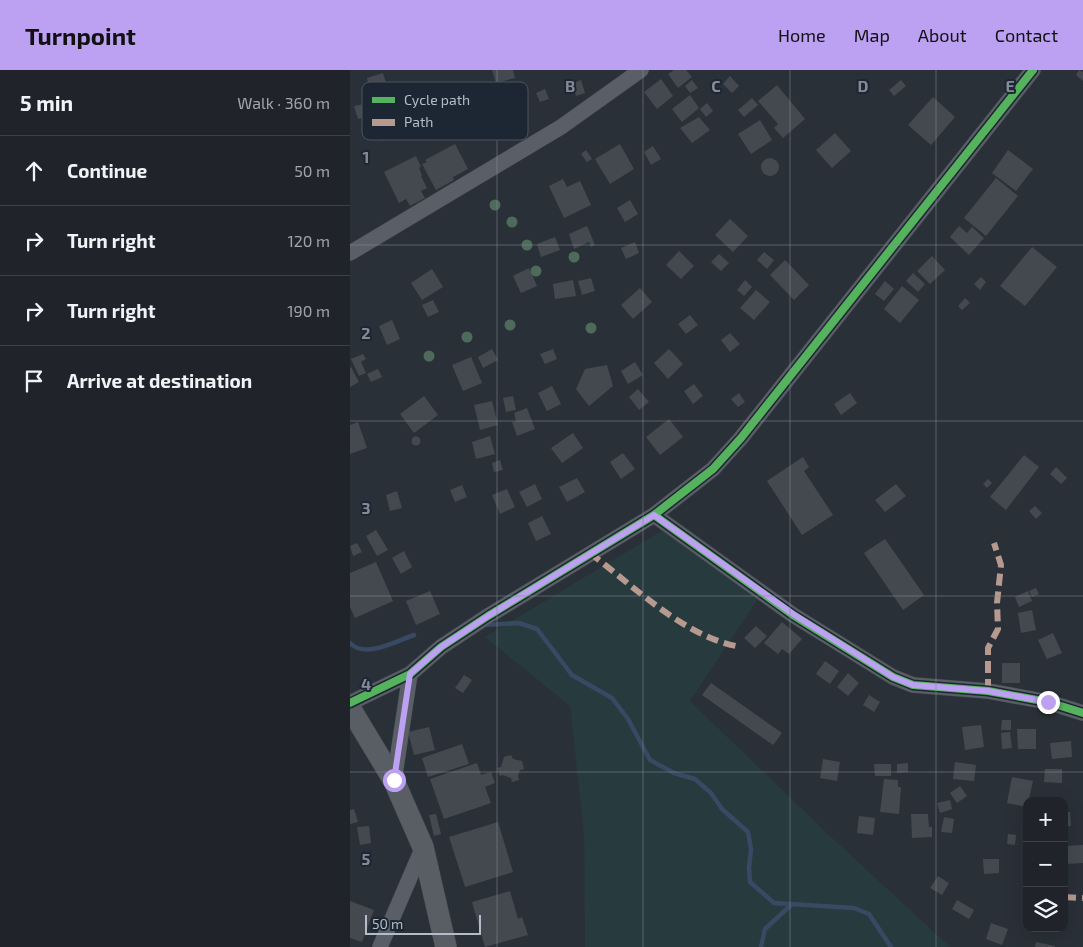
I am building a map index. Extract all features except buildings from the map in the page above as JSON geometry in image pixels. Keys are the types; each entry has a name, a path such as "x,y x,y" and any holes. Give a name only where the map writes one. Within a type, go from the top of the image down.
{"main road":[{"path":"350,708 394,780 423,847 446,947"}],"street":[{"path":"350,253 561,127 641,70"},
{"path":"350,703 410,674 441,647 488,616 654,515 713,469 741,438 1032,70"},
{"path":"654,515 793,614 893,677 913,685 988,691 1048,702 1083,713"},
{"path":"394,780 410,674"},
{"path":"380,947 423,847"}],"green space":[{"path":"668,527 761,594 690,701 830,836 950,947 585,947 584,834 570,706 485,637"}],"waterway":[{"path":"484,625 519,623 537,629 572,675 612,698 628,719 650,760 674,773 695,779 711,793 722,809 748,832 751,849 750,882 774,903 854,908 869,914 891,947"},
{"path":"350,643 356,647 372,649 414,635"},
{"path":"761,947 765,929 791,905"}],"marked path":[{"path":"988,691 988,648 998,629 997,603 1001,565 994,543"},
{"path":"590,553 659,608 697,631 716,640 736,646"},
{"path":"1068,897 1083,898"}],"cycle path":[{"path":"350,703 410,674 441,647 488,616 654,515 713,469 741,438 1033,70"},
{"path":"654,515 793,615 893,677 913,685 988,691 1048,702 1083,713"}],"route":[{"path":"394,780 410,674 441,647 488,616 654,515 793,614 893,677 913,685 939,689 988,691 1048,702"}]}
